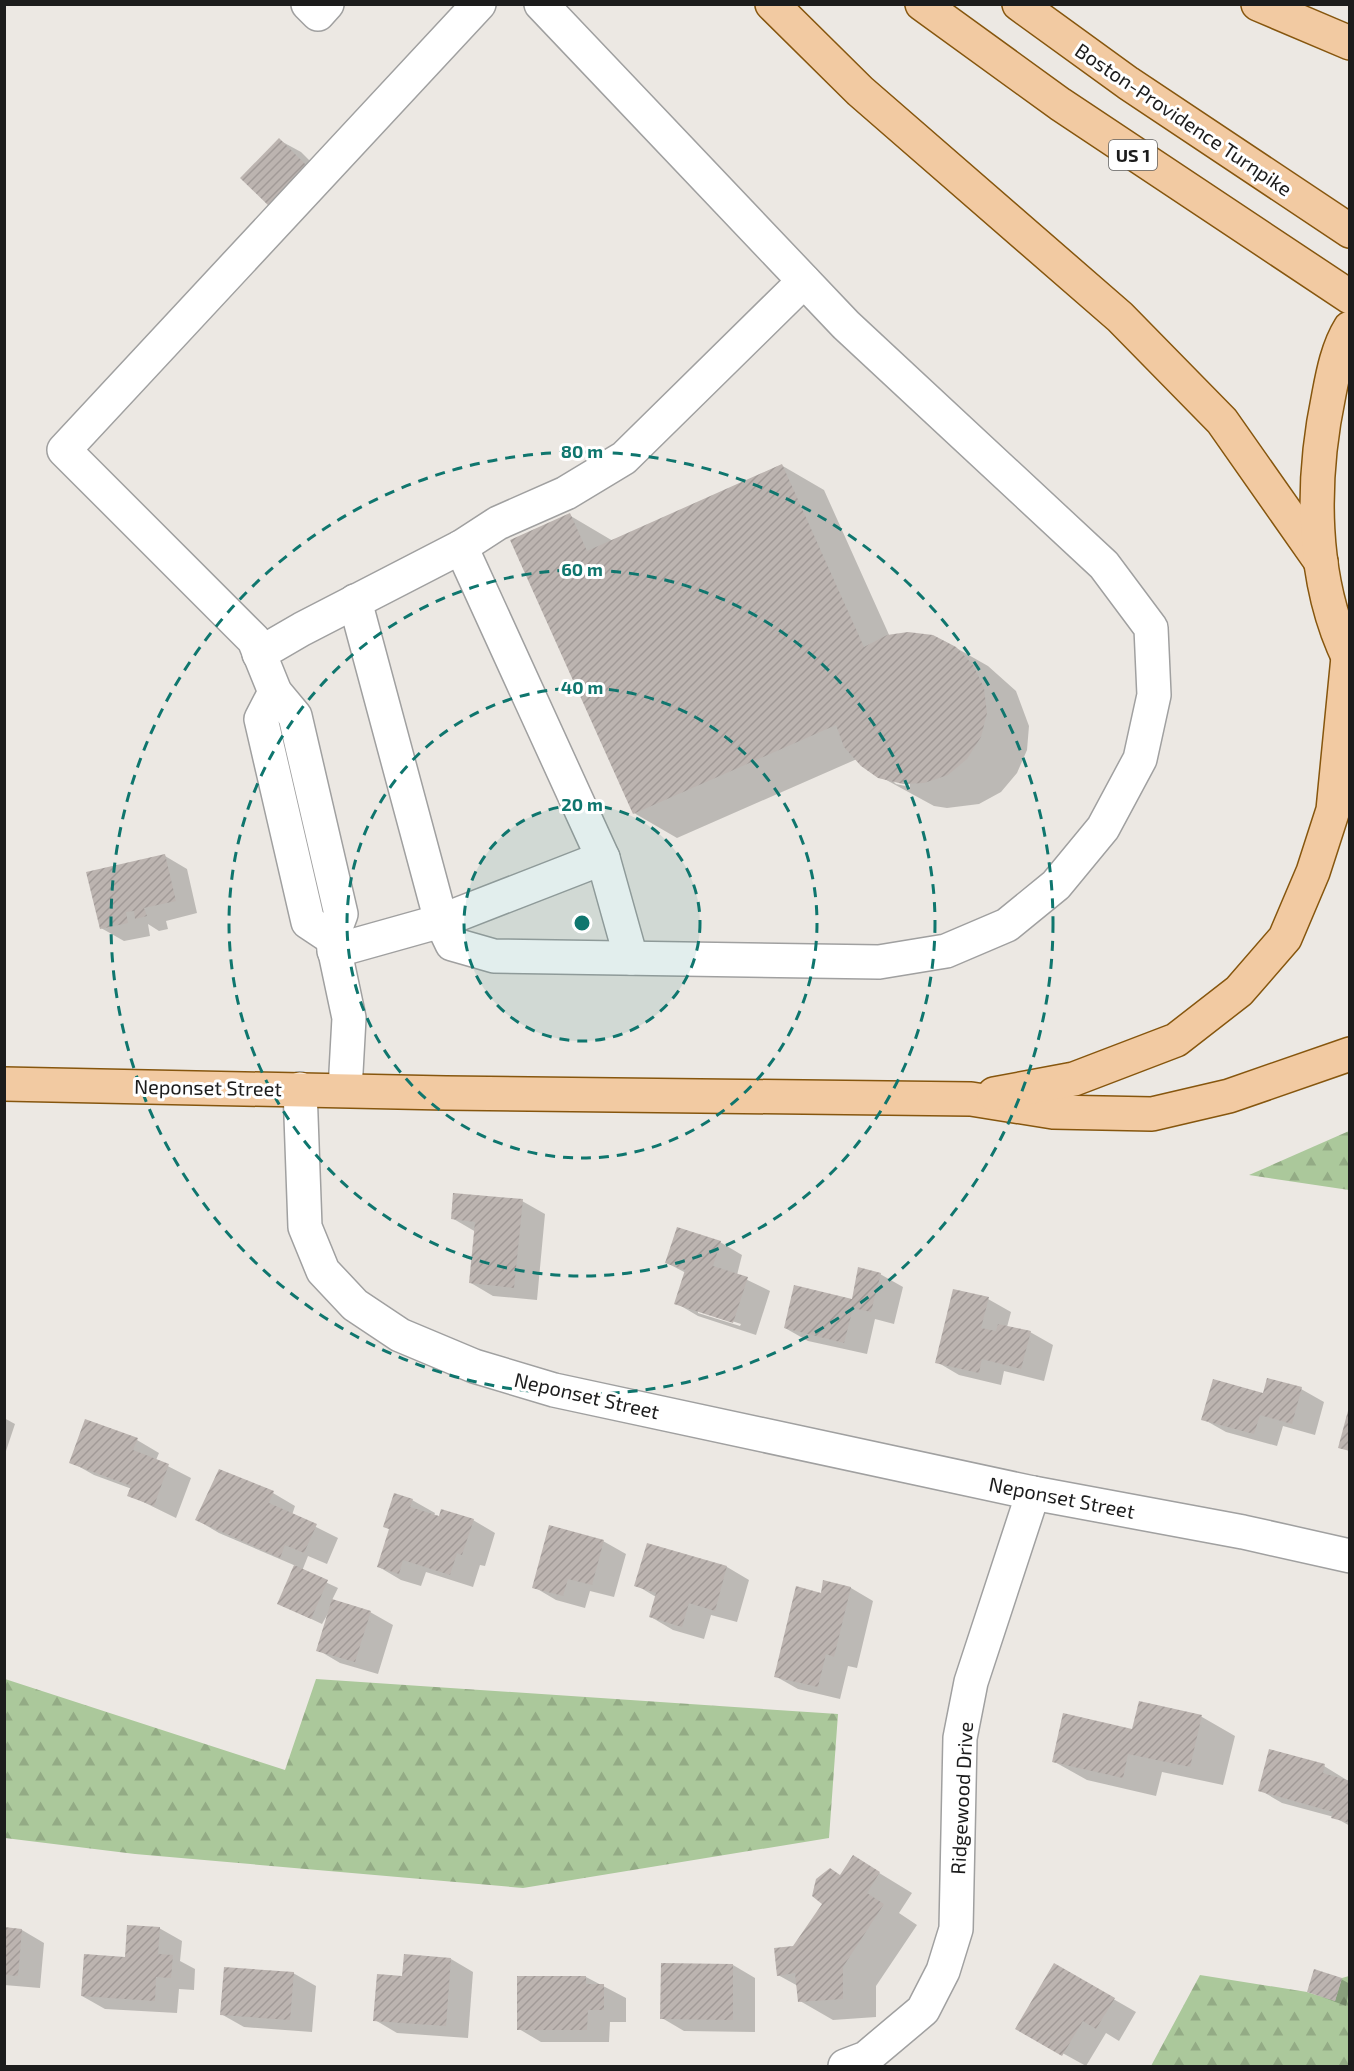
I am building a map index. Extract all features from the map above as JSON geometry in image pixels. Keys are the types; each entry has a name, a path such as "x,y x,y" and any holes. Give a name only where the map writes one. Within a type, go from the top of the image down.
{"main road":[{"path":"772,4 860,90 1120,317 1199,397 1222,421 1321,562"},
{"name":"US 1","path":"922,4 1060,104 1350,297"},
{"name":"Boston-Providence Turnpike","path":"1019,4 1128,83 1350,231"},
{"path":"1258,4 1350,43"},
{"path":"971,1099 1074,1079 1176,1040 1239,991 1285,938 1313,872 1333,810 1349,659 1331,608 1321,562 1316,493 1321,432 1333,373 1350,328"},
{"path":"300,1089 971,1099 1053,1112 1152,1114 1229,1096 1350,1054"},
{"name":"Neponset Street","path":"4,1084 300,1089"}],"street":[{"path":"308,4 318,14 327,4"},
{"path":"345,1090 349,1018 333,945 308,922 261,719 275,692 254,640 64,450 479,4"},
{"path":"355,601 441,921 452,944 494,956 879,962 946,951 1007,925 1056,885 1103,828 1140,759 1154,695 1151,628 1104,565 846,325 541,4"},
{"path":"259,654 461,546 498,523 566,493 624,458 804,281"},
{"path":"461,546 603,858 631,958"},
{"path":"333,945 441,921 603,858"},
{"name":"Neponset Street","path":"300,1089 305,1227 323,1271 355,1305 400,1335 474,1366 554,1390 1033,1493 1243,1532 1350,1556"},
{"name":"Ridgewood Drive","path":"845,2067 866,2058 923,2010 943,1971 956,1929 960,1738 971,1682 1033,1493"}],"green space":[{"path":"1349,1131 1349,1190 1249,1175"},
{"path":"5,1679 285,1770 316,1679 838,1714 829,1838 523,1888 135,1854 5,1838"},
{"path":"1200,1975 1307,1992 1335,2001 1342,1978 1349,1976 1349,2066 1151,2066"}],"building":[{"path":"279,138 312,171 273,210 240,178"},
{"path":"782,464 864,647 887,635 908,632 933,635 956,647 973,665 984,688 987,713 981,737 967,759 948,775 924,783 903,784 878,778 861,766 844,747 836,725 633,814 510,540 570,513 587,551"},
{"path":"165,854 176,901 144,908 147,916 135,919 134,911 126,912 128,923 100,929 86,872"},
{"path":"453,1193 523,1199 514,1288 469,1283 475,1222 451,1219"},
{"path":"677,1227 721,1241 713,1266 748,1277 733,1323 674,1304 685,1270 665,1263"},
{"path":"858,1267 881,1273 871,1312 853,1308 844,1343 784,1328 794,1285 852,1299"},
{"path":"953,1289 989,1297 981,1328 996,1331 998,1324 1031,1331 1021,1369 982,1359 979,1373 935,1363"},
{"path":"1267,1378 1302,1387 1292,1424 1260,1415 1254,1434 1201,1420 1213,1379 1263,1393"},
{"path":"1350,1407 1350,1451 1338,1448"},
{"path":"85,1419 138,1438 133,1450 169,1464 154,1506 127,1496 131,1486 69,1463"},
{"path":"219,1469 274,1491 269,1503 317,1524 304,1553 285,1545 280,1558 195,1520"},
{"path":"394,1493 413,1499 410,1507 439,1516 441,1509 474,1519 462,1555 457,1553 450,1575 403,1560 399,1574 377,1567 389,1529 383,1527"},
{"path":"549,1525 604,1540 592,1585 568,1579 563,1596 532,1588"},
{"path":"647,1543 727,1566 715,1611 689,1603 682,1627 649,1617 656,1593 634,1586"},
{"path":"294,1565 328,1580 311,1619 277,1604"},
{"path":"823,1580 851,1587 834,1657 826,1654 818,1687 774,1677 796,1586 821,1593"},
{"path":"332,1599 371,1611 355,1662 316,1651"},
{"path":"1139,1701 1202,1715 1190,1767 1128,1754 1123,1778 1052,1762 1063,1713 1132,1729"},
{"path":"1269,1749 1325,1764 1323,1773 1350,1781 1350,1823 1331,1818 1333,1812 1258,1791"},
{"path":"853,1855 880,1872 867,1893 884,1904 843,1967 843,1999 798,2002 795,1973 777,1976 774,1948 793,1946 822,1904 812,1896 816,1879 830,1868 840,1875"},
{"path":"127,1925 160,1927 158,1954 173,1955 171,1978 156,1977 155,2001 81,1996 84,1954 125,1957"},
{"path":"4,1927 22,1929 18,1976 4,1975"},
{"path":"404,1954 451,1958 446,2026 373,2021 377,1974 402,1976"},
{"path":"661,1963 733,1964 733,2020 660,2019"},
{"path":"1054,1963 1115,1998 1096,2029 1083,2021 1062,2056 1015,2029"},
{"path":"224,1967 294,1972 290,2020 220,2015"},
{"path":"1314,1969 1342,1978 1335,2001 1307,1992"},
{"path":"517,1976 586,1976 586,1984 604,1984 604,2010 588,2010 587,2030 517,2030"}]}
